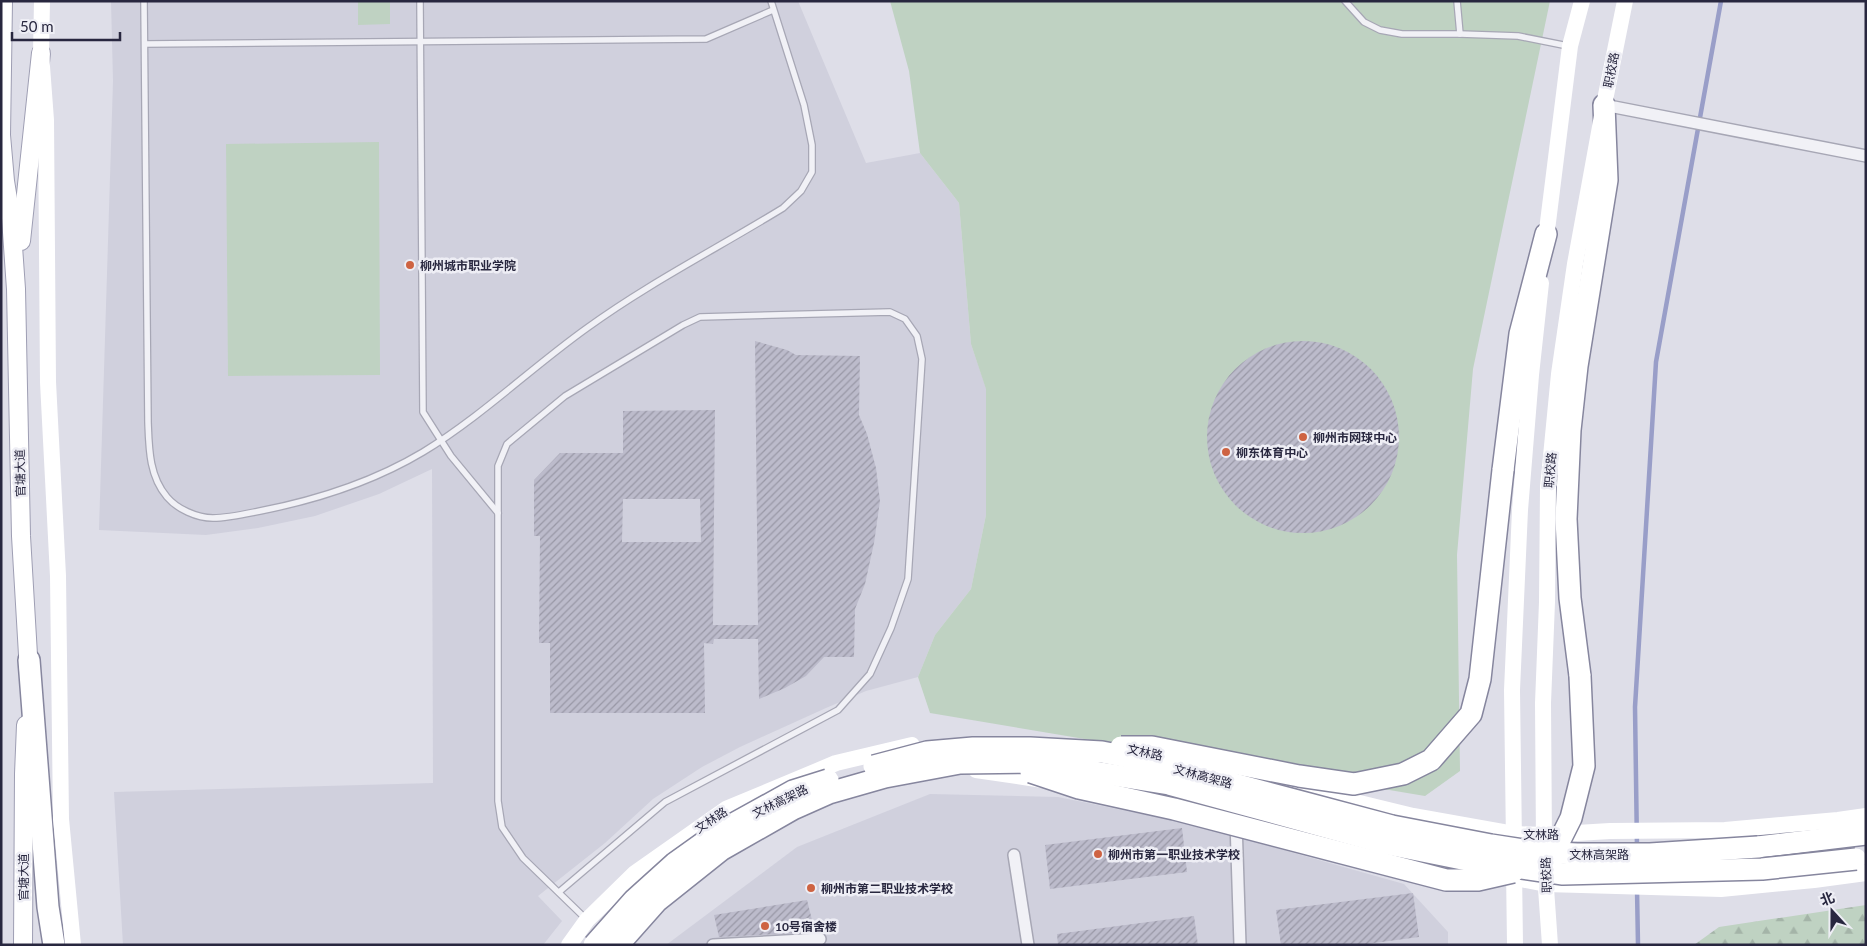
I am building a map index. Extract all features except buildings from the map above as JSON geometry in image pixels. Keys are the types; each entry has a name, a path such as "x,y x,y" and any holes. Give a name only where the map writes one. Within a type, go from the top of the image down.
{"highway":[{"path":"1002,763 1080,788 1174,809 1302,844 1446,880 1478,880 1515,872 1535,862 1560,840 1571,818 1584,766 1580,676 1570,598 1566,519 1570,430 1577,366 1607,180 1604,105"},
{"path":"1030,748 1152,747 1299,776 1354,784 1403,774 1431,760 1471,714 1480,679 1502,470 1520,334 1546,234"},
{"path":"29,660 48,907 54,945"},
{"name":"文林高架路","path":"594,945 634,900 675,863 717,833 794,792 852,772 927,752 974,748 1030,748 1102,752 1148,761 1392,826 1537,852 1650,854 1758,847 1866,834"},
{"name":"文林高架路","path":"618,945 657,901 713,856 793,809 829,793 885,777 960,763 1032,762 1169,784 1388,844 1472,862 1563,874 1762,869 1863,863"}],"main road":[{"name":"官塘大道","path":"3,1 1,135 5,181 11,218 16,289 21,536 29,660 24,774 23,945"},
{"path":"42,1 42,53 46,120 48,382 58,576 61,819 73,945"},
{"path":"1516,945 1512,690 1520,510 1531,375 1546,234 1570,46 1582,1"},
{"name":"职校路","path":"1550,945 1544,835 1543,703 1548,487 1559,374 1573,274 1625,1"},
{"path":"16,289 42,53"},
{"name":"文林路","path":"569,945 588,920 635,873 726,809 836,764 930,741 1038,742 1127,747 1413,816 1514,834 1544,835 1610,831 1725,830 1866,816"},
{"path":"623,945 640,924 749,838 859,788 960,768 1157,795 1236,816 1546,884 1721,890 1814,880 1863,863"}],"street":[{"path":"1604,105 1866,156"},
{"path":"1236,816 1240,945"},
{"path":"1014,854 1028,945"},
{"path":"713,945 820,939"}],"lane":[{"path":"144,1 148,422 150,459 156,478 167,498 186,512 212,518 292,504 361,483 422,452 486,408 587,328 647,288 783,208 801,191 812,172 812,145 804,105 771,1"},
{"path":"420,1 423,412 440,440 498,513"},
{"path":"1345,1 1364,22 1380,30 1402,34 1518,36 1570,46"},
{"path":"1457,1 1460,34"},
{"path":"145,44 706,39 773,10"},
{"path":"559,892 665,802 838,710 870,674 891,628 908,579 922,359 917,336 905,319 890,312 700,317 683,325 565,396 507,444 498,466 498,801 502,827 523,858 588,920"}],"shaded area":[{"path":"111,1 798,1 866,163 920,153 959,203 971,344 986,388 986,515 971,589 935,635 918,677 866,691 740,747 702,767 653,799 605,843 538,896 562,921 543,945 123,945 114,792 433,783 432,469 379,494 315,516 258,528 206,535 99,530 113,81"},
{"name":"柳州市第一职业技术学校","path":"930,794 1058,797 1191,824 1404,884 1448,932 1448,945 666,945 797,847"}],"green space":[{"path":"358,1 390,1 390,24 358,25"},
{"name":"柳东体育中心","path":"890,1 1550,1 1473,369 1457,555 1460,771 1425,796 930,713 918,677 935,635 971,589 986,515 986,389 971,344 959,203 920,153 909,71"},
{"path":"379,142 380,375 228,376 226,144"},
{"path":"1866,905 1866,945 1694,945 1719,927"}],"waterway":[{"path":"1637,848 1635,707 1656,362 1721,1"},
{"path":"1637,889 1638,945"}],"place":[{"name":"柳州城市职业学院","path":"410,265"},
{"name":"柳州市网球中心","path":"1303,437"},
{"name":"柳东体育中心","path":"1226,452"},
{"name":"柳州市第一职业技术学校","path":"1098,854"},
{"name":"柳州市第二职业技术学校","path":"811,888"},
{"name":"10号宿舍楼","path":"765,926"}]}
